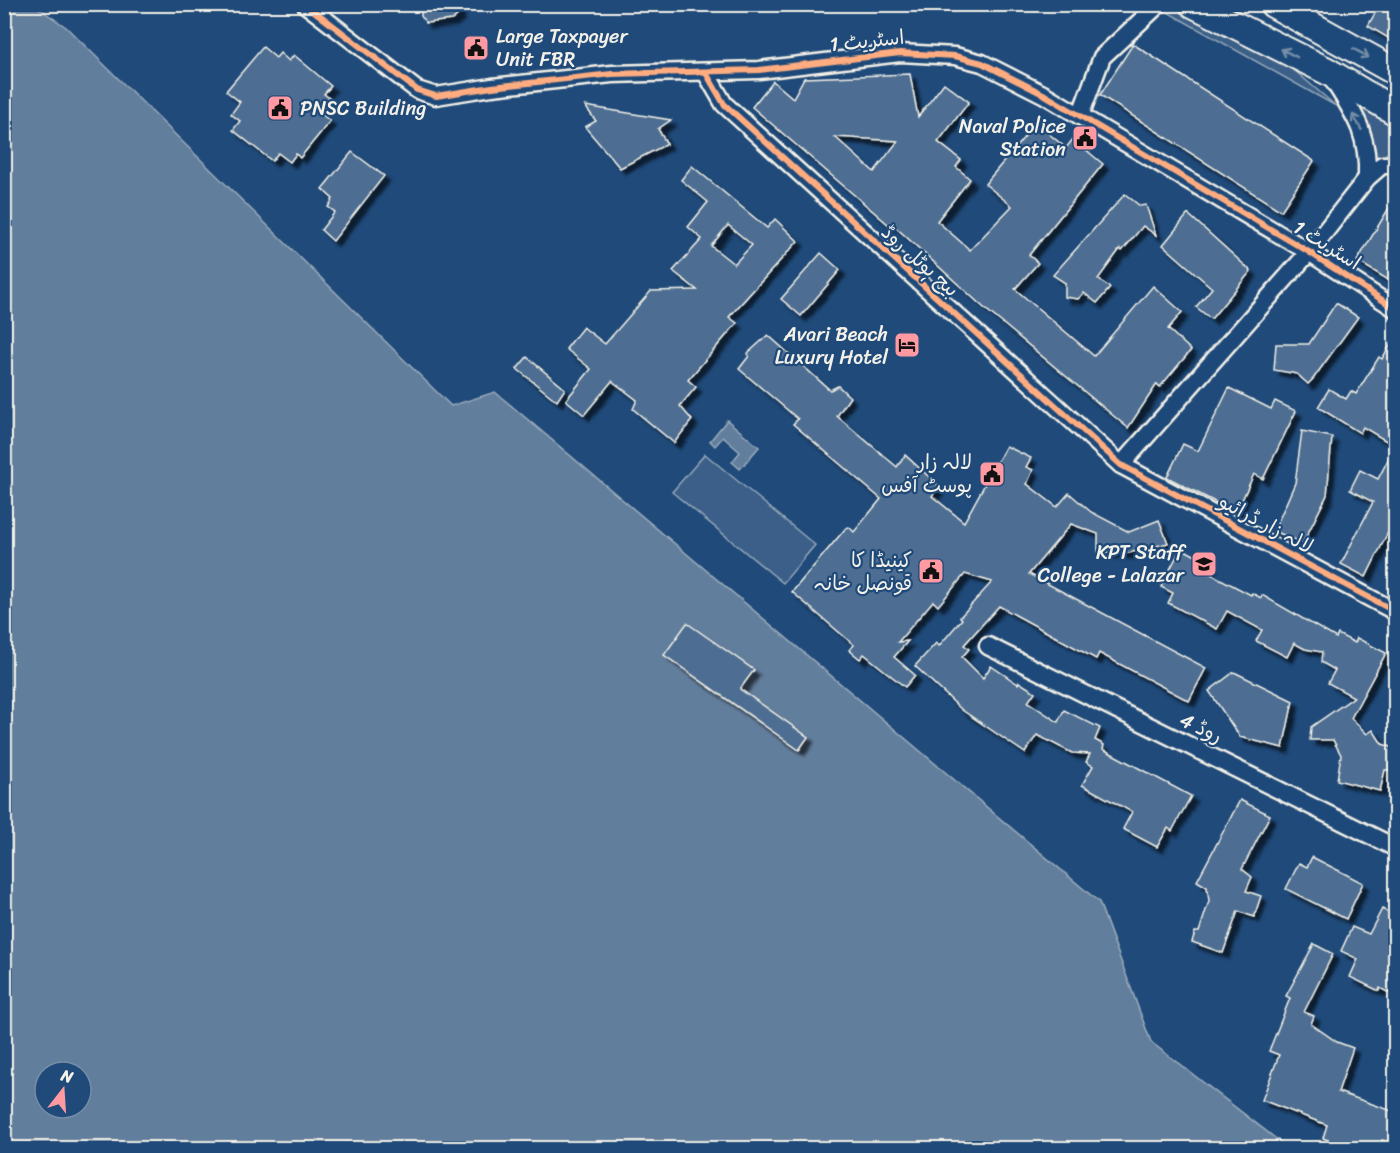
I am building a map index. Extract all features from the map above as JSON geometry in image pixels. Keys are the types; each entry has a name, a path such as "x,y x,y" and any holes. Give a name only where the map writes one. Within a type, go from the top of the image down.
{"highway":[{"path":"1193,4 1327,71 1395,112"},
{"path":"1273,4 1395,72"}],"street":[{"name":"اسٹریٹ 1","path":"305,4 409,84 429,95 621,73 706,73 900,53 955,56 981,63 1080,116 1309,252 1395,309"},
{"path":"1080,116 1102,57 1159,4"},
{"path":"1327,71 1362,129 1368,154 1367,178"},
{"name":"بیچ ہوٹل روڈ","path":"706,73 724,104 1120,465"},
{"path":"1120,465 1309,252 1367,178 1382,165 1395,165"},
{"name":"لالہ زار ڈرائیو","path":"1120,465 1395,612"},
{"name":"روڈ 4","path":"988,646 1395,848"}],"shaded area":[{"path":"5,4 34,5 66,27 451,406 495,392 1099,902 1151,1042 1288,1148 5,1148"},
{"path":"1176,5 1294,70 1336,106 1162,9"},
{"path":"1348,100 1395,126 1395,149 1369,164 1372,145 1369,129"},
{"path":"727,420 759,447 740,469 732,462 740,452 723,437 715,446 710,441"},
{"path":"705,454 815,545 783,583 672,492"}],"building":[{"path":"421,4 459,4 459,14 452,20 426,23 421,16"},
{"path":"1380,4 1395,4 1395,42 1368,26"},
{"path":"1133,44 1314,161 1281,211 1100,95"},
{"name":"PNSC Building","path":"263,47 276,58 280,53 289,61 294,55 331,86 324,94 332,100 320,113 330,121 300,158 296,154 290,162 278,153 272,161 233,130 240,121 231,114 240,102 226,91"},
{"path":"910,74 918,117 944,83 969,102 938,142 961,160 956,167 970,179 937,221 970,250 1012,206 985,184 1036,123 1066,148 1073,139 1103,164 1029,255 1038,263 1015,289 1094,356 1153,286 1182,312 1168,329 1191,350 1160,387 1157,384 1128,428 983,307 891,223 889,225 752,107 773,81 793,98 804,78","holes":["835,137 898,141 874,172"]},
{"path":"585,106 671,120 658,129 667,144 620,168 585,127 596,121"},
{"path":"352,152 384,176 333,241 321,230 335,212 328,207 333,199 322,189"},
{"path":"692,166 767,228 775,219 798,241 729,317 737,323 688,380 696,387 680,406 692,420 674,443 633,409 637,400 612,381 584,415 566,400 591,369 566,349 583,327 605,344 651,291 697,290 673,271 702,239 688,227 708,202 681,180","holes":["728,225 752,245 734,264 711,246"]},
{"path":"1125,194 1140,206 1146,205 1156,235 1143,226 1122,251 1120,249 1098,279 1110,288 1097,303 1084,293 1078,299 1065,297 1065,283 1053,275"},
{"path":"1395,198 1395,284 1357,261"},
{"path":"1188,214 1251,271 1211,319 1196,307 1212,288 1163,245"},
{"path":"821,253 840,270 801,316 781,299"},
{"path":"1336,303 1358,317 1313,379 1308,384 1297,374 1274,370 1276,344 1309,344"},
{"path":"768,335 830,390 838,386 850,397 837,416 897,467 905,455 939,486 932,496 964,522 1006,446 1031,458 1026,467 1033,470 1027,484 1057,507 1069,493 1091,512 1129,532 1159,520 1168,543 1129,553 1098,552 1098,534 1071,524 1029,574 1206,668 1189,701 1099,653 1096,659 999,606 964,645 969,649 962,657 983,678 991,666 1035,692 1028,702 1058,722 1064,710 1100,728 1095,740 1104,745 1103,749 1191,796 1172,831 1168,828 1157,847 1123,829 1132,812 1082,785 1093,766 1086,762 1090,754 1072,753 1037,735 1025,753 962,710 915,666 936,643 939,646 962,619 960,617 992,582 965,574 938,606 933,601 898,642 908,641 894,657 915,675 905,687 864,654 860,659 849,650 854,645 792,592 846,528 849,527 854,532 881,499 793,424 798,419 739,369 749,356 747,354"},
{"path":"1395,337 1395,446 1363,427 1360,433 1318,407 1329,389 1346,399 1351,391 1356,394 1379,357 1382,359"},
{"path":"527,357 565,389 557,401 517,369"},
{"path":"1229,388 1271,409 1275,401 1296,411 1263,479 1254,474 1236,513 1167,477 1183,444 1198,451"},
{"path":"1302,431 1332,437 1327,495 1303,543 1274,531 1295,483"},
{"path":"1395,446 1395,518 1366,577 1341,564 1373,502 1350,490 1360,470 1378,479"},
{"path":"1181,548 1211,564 1207,572 1251,595 1252,593 1261,598 1262,595 1336,638 1338,634 1355,643 1357,638 1386,653 1351,718 1367,734 1373,730 1382,744 1395,748 1395,770 1385,770 1380,791 1337,780 1341,755 1333,740 1310,740 1311,727 1354,697 1328,683 1335,670 1321,662 1322,652 1305,649 1294,643 1287,657 1256,641 1262,630 1227,611 1217,629 1168,603 1173,593 1161,587"},
{"path":"687,623 754,670 740,689 808,737 799,750 664,655"},
{"path":"1234,672 1293,701 1283,748 1240,737 1209,691"},
{"path":"1240,800 1270,815 1242,869 1252,877 1246,891 1261,896 1254,917 1238,911 1223,953 1192,942 1195,932 1199,932 1209,901 1207,887 1197,881"},
{"path":"1312,857 1363,883 1346,919 1286,889 1299,863 1307,867"},
{"path":"1382,909 1395,916 1395,944 1388,958 1395,962 1395,996 1350,977 1358,959 1341,951 1352,927 1369,934"},
{"path":"1314,944 1333,954 1304,1012 1314,1016 1311,1024 1337,1042 1353,1048 1338,1092 1395,1112 1395,1130 1391,1143 1382,1140 1379,1149 1351,1149 1323,1138 1327,1125 1262,1100 1279,1055 1269,1051 1290,998 1286,996"}],"cycle path":[{"path":"305,4 417,90 436,96 492,87 612,74 759,70 900,53 955,56 982,63 1045,95 1309,252 1396,309"},
{"path":"706,73 724,104 1121,465 1396,612"}],"place":[{"name":"Large Taxpayer Unit FBR","path":"476,48"},
{"name":"PNSC Building","path":"280,108"},
{"name":"Naval Police Station","path":"1085,138"},
{"name":"Avari Beach Luxury Hotel","path":"907,345"},
{"name":"لالہ زار پوسٹ آفس","path":"992,474"},
{"name":"KPT Staff College - Lalazar","path":"1204,564"},
{"name":"کینیڈا کا قونصل خانہ","path":"931,571"}]}
